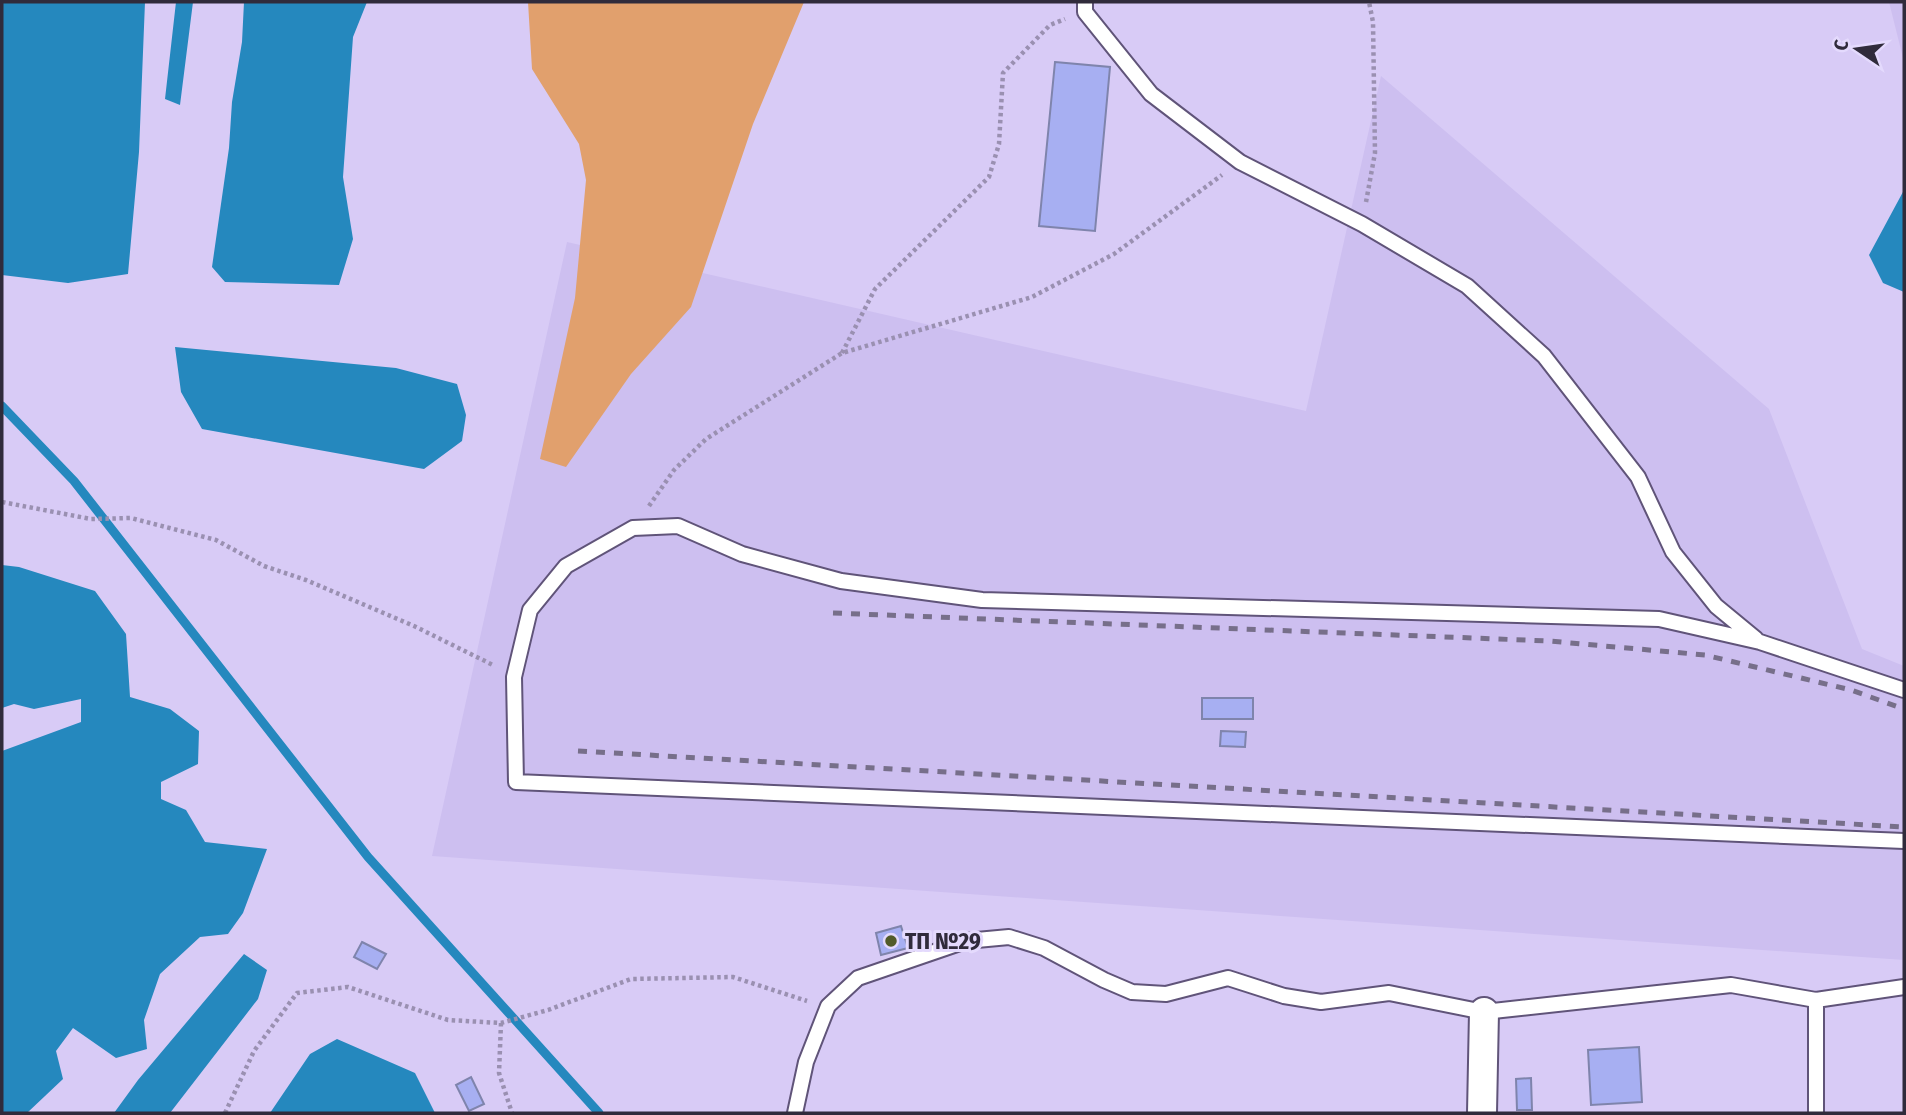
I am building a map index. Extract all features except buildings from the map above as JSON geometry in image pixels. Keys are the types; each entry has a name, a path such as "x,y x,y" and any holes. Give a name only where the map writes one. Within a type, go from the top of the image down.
{"street":[{"path":"1482,1113 1484,1012"}],"lane":[{"path":"1085,7 1151,94 1240,162 1362,224 1467,286 1544,356 1638,477 1673,552 1716,606 1760,642"},
{"path":"1904,690 1760,642 1660,619 982,600 841,582 743,554 678,526 633,528 566,566 530,610 514,677 516,782 1904,841"},
{"path":"796,1113 806,1062 828,1006 859,978 966,941 1009,937 1044,948 1132,992 1166,994 1228,978 1284,996 1321,1002 1389,993 1484,1012 1731,985 1816,1000 1904,987"},
{"path":"1816,1000 1816,1113"}],"path":[{"path":"1362,224 1375,153 1373,22 1369,2"},
{"path":"842,353 875,289 989,177 999,144 1003,73 1050,25 1085,7"},
{"path":"633,528 674,470 706,439 842,353 1032,297 1114,254 1240,162"},
{"path":"2,502 91,519 131,518 216,540 264,566 306,580 414,626 514,677"},
{"path":"225,1113 254,1051 297,993 348,987 449,1020 502,1023 548,1010 631,979 733,977 828,1006"},
{"path":"502,1023 499,1073 512,1113"}],"shaded area":[{"path":"528,2 804,2 753,124 691,307 631,374 566,467 540,459 575,298 586,180 579,144 532,69"},
{"path":"1889,2 1904,2 1904,62"},
{"path":"1381,76 1769,409 1862,649 1904,666 1904,960 432,856 567,242 1306,411"}],"water":[{"path":"2,2 145,2 139,152 128,274 68,283 2,275"},
{"path":"176,2 193,2 180,105 165,99"},
{"path":"244,2 367,2 353,37 343,177 353,239 339,285 225,282 212,267 242,42"},
{"path":"1904,190 1904,292 1883,283 1869,255"},
{"path":"175,347 396,368 457,384 466,415 462,441 424,469 202,429 181,392"},
{"path":"2,565 19,567 95,591 126,634 130,697 170,709 199,731 198,764 161,782 161,799 186,810 205,842 267,849 243,913 228,934 200,937 160,974 144,1020 147,1049 116,1058 73,1028 56,1051 63,1079 27,1113 2,1113 2,751 81,722 81,699 34,709 14,704 2,708"},
{"path":"244,954 267,970 258,999 170,1113 114,1113 138,1080"},
{"path":"337,1039 415,1073 435,1113 270,1113 310,1054"}],"waterway":[{"path":"2,406 74,481 368,857 599,1113"}],"railway":[{"path":"833,613 1549,641 1705,655 1851,690 1904,709"},
{"path":"578,751 1904,827"}],"place":[{"name":"ТП №29","path":"891,941"}]}
